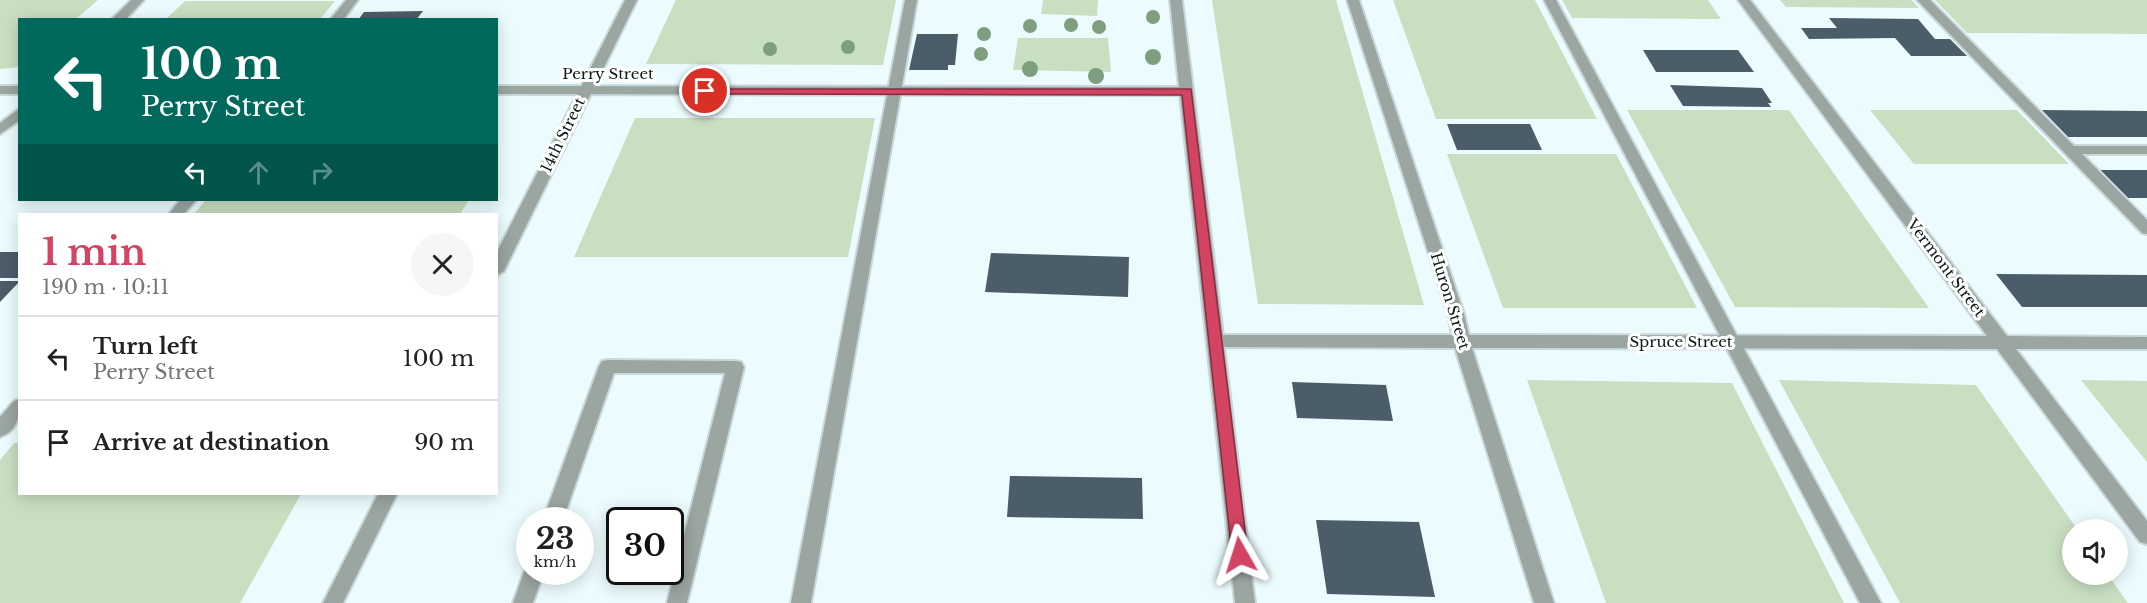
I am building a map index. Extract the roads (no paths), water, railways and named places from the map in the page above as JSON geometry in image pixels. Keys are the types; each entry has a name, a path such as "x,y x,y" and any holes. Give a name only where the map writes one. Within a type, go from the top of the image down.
{"street":[{"path":"119,18 138,0"},
{"path":"338,18 352,0"},
{"name":"14th Street","path":"498,267 631,0"},
{"path":"801,603 911,0"},
{"path":"1176,0 1245,603"},
{"name":"Huron Street","path":"1353,0 1456,314 1462,342 1544,603"},
{"path":"1550,0 1871,603"},
{"name":"Vermont Street","path":"1744,0 2147,536"},
{"path":"1923,0 2147,229"},
{"path":"0,90 18,90"},
{"name":"Perry Street","path":"498,90 1187,91"},
{"path":"0,130 18,114"},
{"path":"2069,150 2147,150"},
{"path":"177,213 187,201"},
{"name":"Spruce Street","path":"1216,341 2147,343"},
{"path":"558,507 608,366 735,367 677,603"},
{"path":"0,430 18,408"},
{"path":"333,603 387,495"},
{"path":"523,603 529,585"}]}
